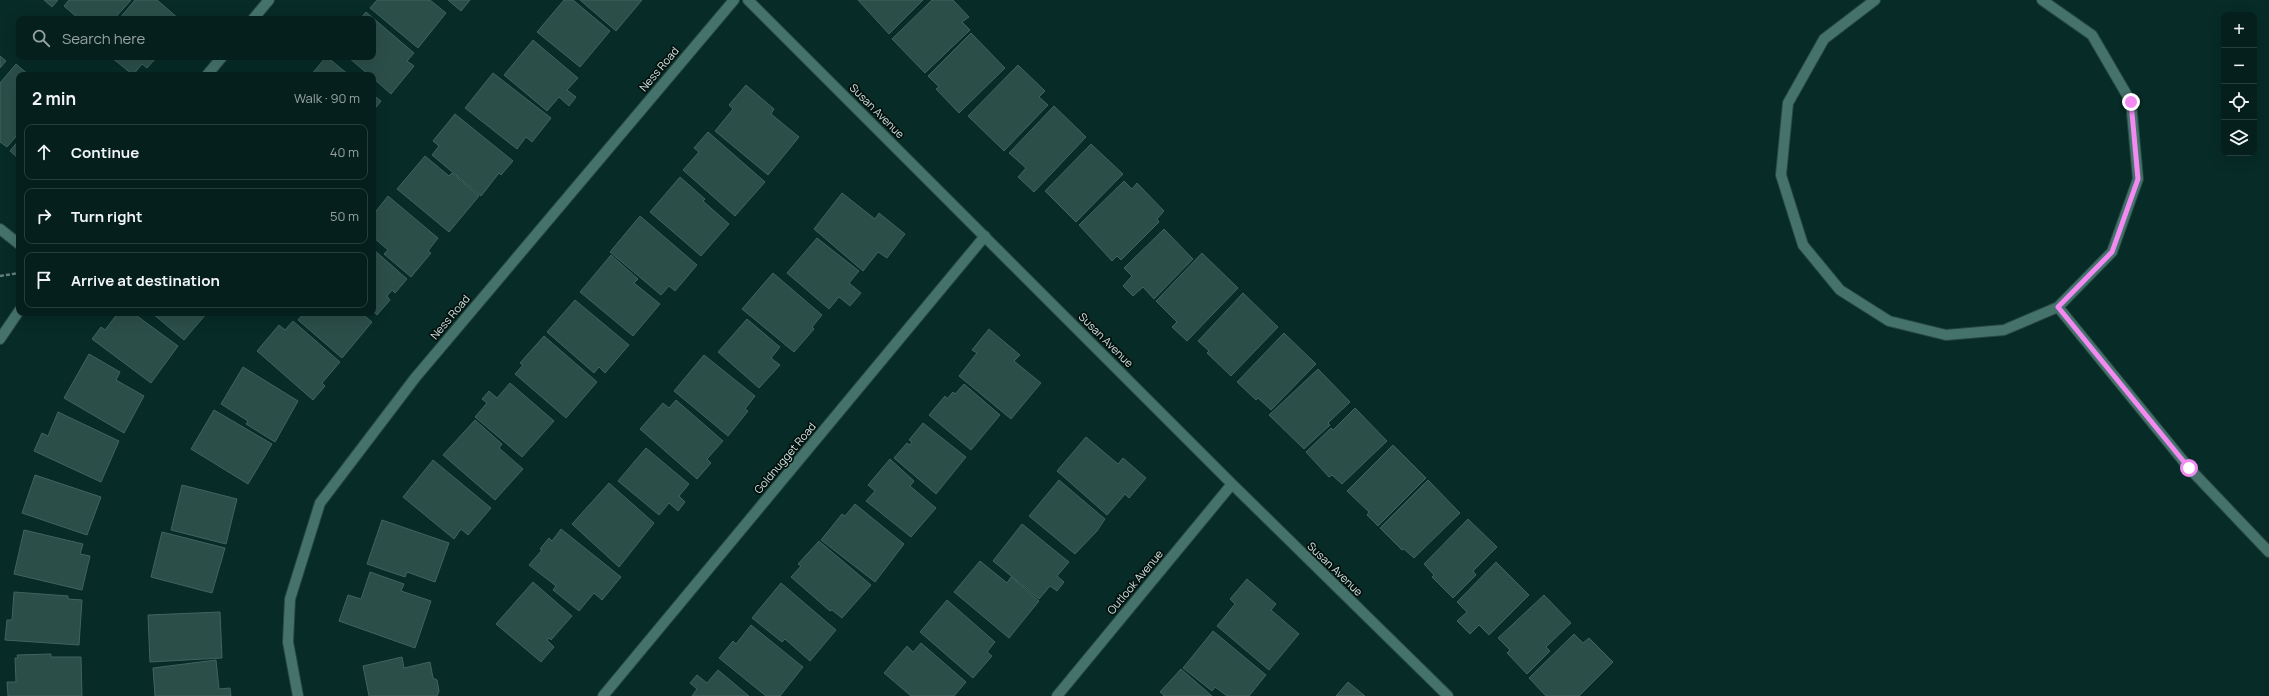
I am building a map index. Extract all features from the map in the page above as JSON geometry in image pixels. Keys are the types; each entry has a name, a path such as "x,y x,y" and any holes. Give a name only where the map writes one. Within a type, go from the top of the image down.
{"street":[{"name":"Ness Road","path":"298,696 288,642 290,599 320,502 414,378 734,0"},
{"name":"Susan Avenue","path":"748,0 1232,484 1448,696"},
{"path":"1875,0 1824,39 1788,103 1781,175 1803,245 1840,290 1889,321 1946,335 2004,330 2058,307 2112,252 2138,179 2131,102 2092,35 2042,0"},
{"path":"255,16 264,2"},
{"path":"210,72 220,60"},
{"path":"0,229 16,242"},
{"name":"Goldnugget Road","path":"603,696 985,236"},
{"path":"2058,307 2189,468 2269,552"},
{"path":"0,339 16,315"},
{"name":"Outlook Avenue","path":"1057,696 1232,484"}],"path":[{"path":"0,276 16,273"}],"building":[{"path":"44,0 58,0 52,7"},
{"path":"69,0 131,0 117,16 76,16 64,6"},
{"path":"135,0 157,0 176,16 122,16"},
{"path":"377,0 430,0 446,13 418,48 370,8"},
{"path":"448,0 470,0 461,11"},
{"path":"564,0 573,0 610,31 580,67 537,32"},
{"path":"580,0 642,0 616,31"},
{"path":"858,0 923,0 889,34"},
{"path":"932,0 953,0 969,17 962,22 970,30 925,73 892,39"},
{"path":"366,12 371,16 363,16"},
{"path":"376,21 414,53 407,61 414,66 391,94 376,81 376,72 366,72 352,60 376,60"},
{"path":"971,33 1005,68 959,113 936,89 939,87 928,76"},
{"path":"533,40 578,78 567,90 576,97 569,106 559,97 547,111 504,75"},
{"path":"0,56 6,61 0,68"},
{"path":"115,60 154,60 147,68 142,64 135,72 129,72"},
{"path":"324,60 331,60 345,72 314,72"},
{"path":"16,64 25,72 16,72 16,136 7,147 0,142 0,83"},
{"path":"1018,65 1045,91 1039,97 1048,105 1004,151 968,116"},
{"path":"493,73 551,118 532,142 526,137 517,149 465,108"},
{"path":"746,85 774,109 771,114 799,137 768,175 715,131 733,109 729,105"},
{"path":"376,97 381,101 376,107"},
{"path":"1054,106 1086,137 1034,192 1018,177 1026,168 1009,153"},
{"path":"455,114 513,161 501,175 499,173 481,196 432,155 439,146 433,141"},
{"path":"708,132 765,182 735,216 683,170 699,152 694,148"},
{"path":"16,144 16,156 10,151"},
{"path":"1091,144 1123,174 1076,222 1045,191"},
{"path":"425,156 449,176 452,173 479,196 449,232 397,189"},
{"path":"680,177 705,199 703,201 729,224 701,256 650,212"},
{"path":"1124,181 1132,189 1137,183 1164,211 1157,219 1159,222 1121,260 1117,256 1112,261 1079,225"},
{"path":"842,193 875,219 879,213 905,234 887,258 878,252 863,271 814,229"},
{"path":"388,196 438,238 428,251 431,253 411,277 384,254 388,250 376,240 376,211"},
{"path":"640,216 697,265 675,291 669,286 661,295 610,252"},
{"path":"1164,229 1193,259 1154,299 1143,287 1133,296 1123,286 1132,276 1124,268"},
{"path":"817,238 859,271 849,283 861,293 850,306 839,297 829,309 787,273"},
{"path":"376,252 407,279 395,293 392,290 387,296 390,300 377,315"},
{"path":"1202,253 1238,288 1187,341 1172,327 1177,322 1156,301"},
{"path":"611,255 638,279 634,283 660,304 633,336 580,292"},
{"path":"773,273 822,315 812,327 814,329 794,352 742,309"},
{"path":"1243,293 1278,327 1231,376 1207,353 1209,351 1198,341"},
{"path":"575,300 629,345 605,373 599,367 594,373 547,332"},
{"path":"116,316 137,316 178,346 151,383 92,339 101,327 105,330"},
{"path":"156,316 204,316 184,340"},
{"path":"301,316 365,316 372,322 342,358 298,320"},
{"path":"747,319 780,347 771,358 780,365 759,388 718,352"},
{"path":"293,321 340,362 322,383 325,386 313,400 257,351 279,325 285,330"},
{"path":"989,329 1020,355 1014,361 1041,383 1011,419 959,376 977,353 972,350"},
{"path":"1284,333 1316,364 1271,410 1258,398 1256,400 1237,382"},
{"path":"544,336 597,382 566,418 515,374 523,365 520,363"},
{"path":"89,354 120,372 116,380 144,396 124,433 64,398"},
{"path":"704,355 755,396 745,409 748,411 728,436 674,391"},
{"path":"243,367 298,401 275,442 246,424 248,421 221,404"},
{"path":"1318,369 1350,402 1328,423 1330,425 1304,449 1269,415"},
{"path":"510,383 554,421 522,457 475,417 487,403 482,399 489,391 497,398"},
{"path":"964,384 1000,415 971,450 929,415 945,396 947,399 953,392 955,394"},
{"path":"676,400 723,441 707,459 711,463 697,479 640,429 663,403 669,408"},
{"path":"1355,408 1387,441 1342,484 1332,475 1329,477 1306,452 1331,428 1333,430"},
{"path":"214,410 272,444 248,484 191,449"},
{"path":"58,412 119,441 101,482 34,451 42,433 48,436"},
{"path":"475,420 502,444 499,448 523,469 495,500 443,455"},
{"path":"923,423 966,457 936,494 894,458 907,443 910,445 912,442 909,440"},
{"path":"1086,437 1118,464 1123,458 1146,478 1129,498 1125,494 1107,515 1057,471"},
{"path":"1393,445 1426,478 1378,526 1367,515 1369,512 1347,491"},
{"path":"646,448 689,484 679,496 685,502 678,511 669,503 659,515 618,481"},
{"path":"890,459 914,481 910,486 936,508 911,537 866,501 875,491 868,485"},
{"path":"433,460 491,508 468,535 461,529 454,539 403,497"},
{"path":"35,475 101,497 87,535 22,513"},
{"path":"1059,480 1105,519 1097,531 1075,554 1029,516"},
{"path":"1428,480 1460,513 1414,558 1404,549 1402,550 1380,528"},
{"path":"609,483 654,523 619,567 572,524"},
{"path":"182,485 237,499 226,544 171,530"},
{"path":"855,504 904,544 875,582 821,540 842,514 845,516"},
{"path":"1468,519 1497,547 1473,571 1476,575 1453,598 1432,577 1434,575 1424,564"},
{"path":"382,520 449,543 435,582 407,572 405,577 367,564"},
{"path":"1022,524 1069,562 1057,576 1064,582 1057,591 1050,586 1039,599 993,561"},
{"path":"561,529 621,577 602,600 594,593 579,611 553,590 556,586 529,565 542,550 540,549 549,538 552,541"},
{"path":"24,530 83,544 80,554 90,556 82,590 14,574"},
{"path":"162,532 225,548 212,593 151,577"},
{"path":"819,541 871,585 842,618 832,610 830,611 791,577 801,566 798,564"},
{"path":"980,561 1007,583 1011,577 1039,601 1009,638 954,592"},
{"path":"1496,562 1529,595 1489,635 1479,625 1470,634 1457,621 1467,612 1457,602"},
{"path":"370,572 404,584 401,591 431,601 415,648 339,621 348,595 361,599"},
{"path":"1247,579 1276,604 1271,610 1299,634 1269,670 1217,626 1235,604 1230,599"},
{"path":"533,582 572,616 551,640 549,638 547,640 554,647 541,662 496,624"},
{"path":"781,583 836,630 810,661 785,639 782,642 752,618"},
{"path":"14,592 68,596 68,599 82,600 79,645 5,640 7,620 12,620"},
{"path":"1544,595 1571,623 1546,647 1550,651 1527,674 1507,653 1510,650 1498,638"},
{"path":"947,600 995,642 987,652 992,656 973,678 920,632"},
{"path":"220,612 222,658 150,662 148,615"},
{"path":"751,625 803,667 780,696 766,696 719,658 733,641 736,644"},
{"path":"1213,631 1266,675 1249,696 1227,696 1215,687 1212,691 1183,668"},
{"path":"1574,634 1583,643 1589,638 1613,662 1579,696 1546,696 1529,678"},
{"path":"921,643 966,682 954,696 911,696 884,673 907,646 913,652"},
{"path":"51,654 51,657 81,657 82,696 8,696 7,682 16,682 15,658 18,658 17,655"},
{"path":"402,657 404,668 430,662 433,678 437,680 439,691 437,696 369,696 363,666"},
{"path":"216,660 219,689 230,688 231,696 155,696 153,668"},
{"path":"1181,669 1212,696 1163,696 1164,695 1160,692"},
{"path":"718,670 749,696 692,696 697,689 690,683 697,675 707,683"},
{"path":"1348,682 1365,696 1336,696"}],"route":[{"path":"2131,102 2138,179 2112,252 2058,307 2189,468"}]}
